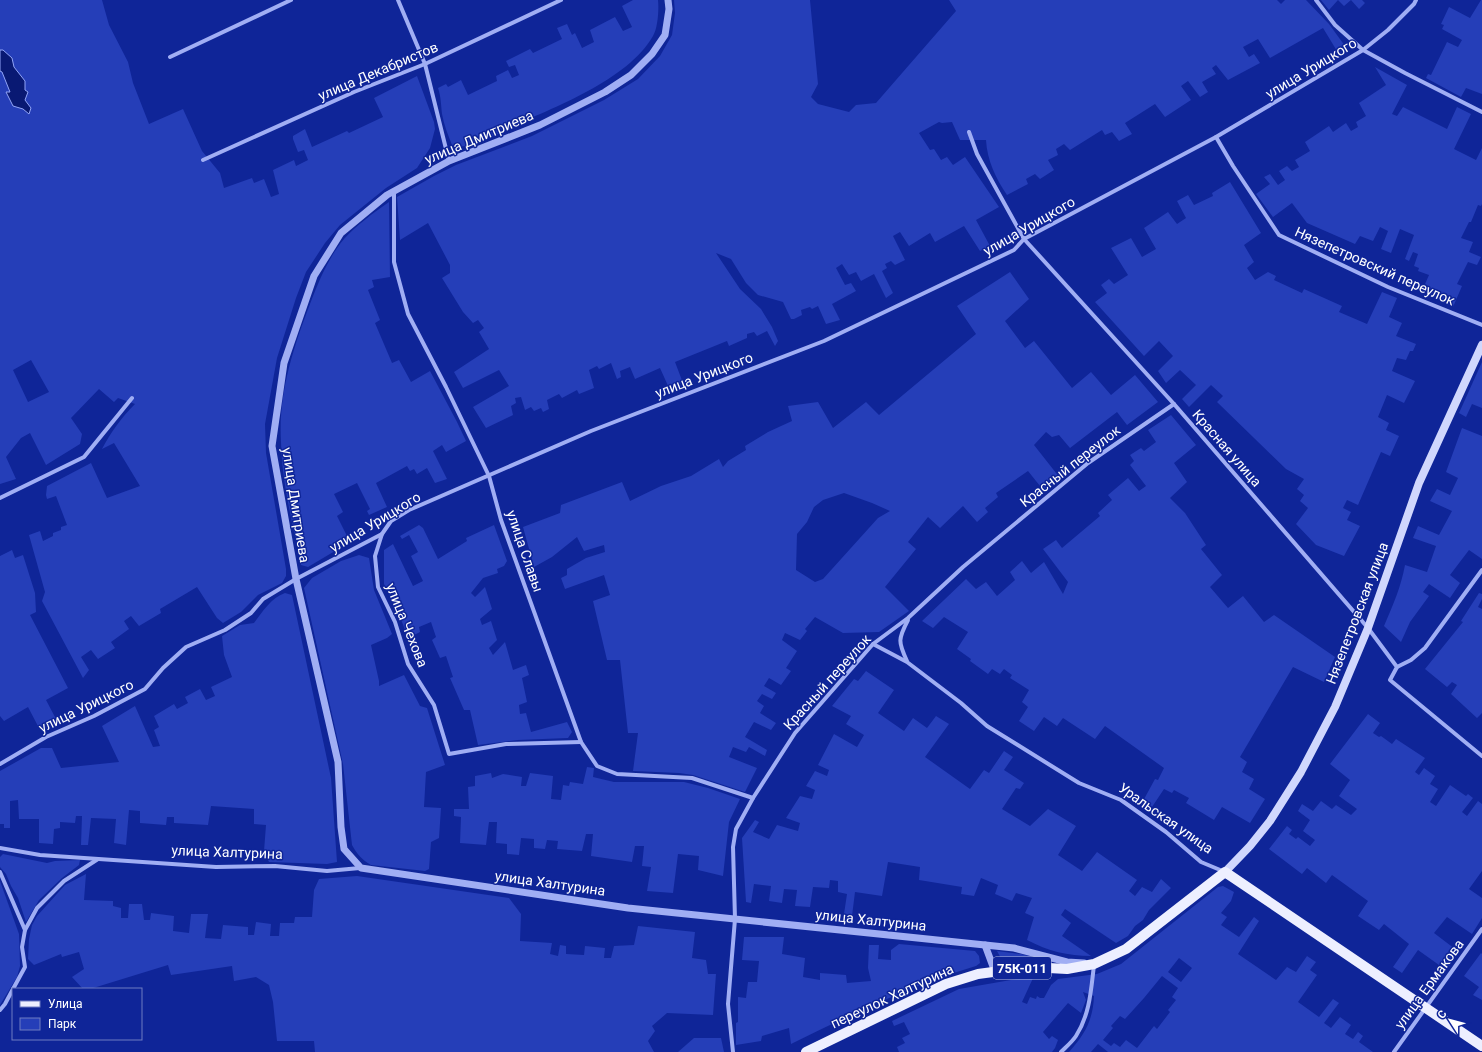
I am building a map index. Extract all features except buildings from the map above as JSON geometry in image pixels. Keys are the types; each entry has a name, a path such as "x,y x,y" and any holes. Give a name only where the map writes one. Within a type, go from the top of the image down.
{"main road":[{"name":"Нязепетровская улица","path":"1225,872 1250,846 1270,821 1301,772 1335,707 1368,628 1419,483 1482,345"},
{"name":"переулок Халтурина","path":"806,1052 946,984 978,974 1030,967 1067,969 1094,964 1126,949 1225,872"},
{"name":"Уральская улица","path":"1225,872 1482,1046"}],"street":[{"path":"170,56 291,0"},
{"path":"398,0 425,64 449,160"},
{"name":"улица Декабристов","path":"203,160 354,92 425,64 561,0"},
{"name":"улица Дмитриева","path":"361,868 344,849 341,826 338,762 296,579 272,446 284,364 314,276 341,233 394,191 449,160 540,125 604,92 631,75 652,54 665,35 669,9 668,0"},
{"path":"1316,0 1335,25 1363,50 1482,112"},
{"name":"улица Урицкого","path":"0,764 46,737 94,716 145,689 163,668 186,647 225,630 251,613 264,599 296,579 382,534 391,521 409,510 591,431 824,341 1014,250 1024,239 1216,137 1363,50 1388,30 1414,4 1416,0"},
{"name":"Красная улица","path":"969,132 977,154 1024,239 1174,404 1368,628 1397,667"},
{"name":"Нязепетровский переулок","path":"1216,137 1233,166 1279,236 1388,287 1482,325"},
{"name":"улица Славы","path":"394,191 394,262 408,314 446,387 489,476 501,520 581,742 597,766 617,774 692,778 752,798"},
{"path":"0,498 84,457 132,398"},
{"name":"Красный переулок","path":"733,1052 728,1004 735,919 733,847 736,830 752,798 794,732 873,644 908,618 963,567 1088,463 1174,404"},
{"name":"улица Чехова","path":"382,534 375,556 378,587 395,622 408,664 434,705 449,754 506,744 581,742"},
{"path":"1482,570 1480,576 1425,648 1411,660 1397,667 1390,680 1482,756"},
{"path":"907,662 900,647 900,634 908,618"},
{"name":"Уральская улица","path":"873,644 907,662 961,703 987,726 1078,782 1121,800 1166,832 1201,862 1225,872"},
{"name":"улица Халтурина","path":"0,848 40,855 216,867 275,866 327,871 361,868 628,908 1014,948 1067,962 1094,964"},
{"path":"14,988 25,967 22,947 25,930 37,908 64,881 98,858"},
{"path":"0,872 25,930"},
{"name":"улица Ермакова","path":"1394,1052 1482,929"},
{"path":"985,946 995,972"},
{"path":"1061,1052 1076,1037 1086,1017 1091,996 1094,964"},
{"path":"0,1010 12,991"}],"green space":[{"path":"0,0 102,0 109,25 128,62 133,83 149,124 183,109 202,151 220,173 224,188 252,178 254,183 264,179 271,197 279,194 273,170 294,160 296,166 308,160 304,150 298,152 293,136 305,129 312,147 347,131 349,133 383,117 374,98 417,76 434,122 435,129 430,148 417,168 386,188 340,225 325,243 306,272 277,358 265,424 266,453 286,569 286,576 282,583 258,595 241,612 223,623 217,618 197,587 160,609 161,613 139,626 131,616 124,621 129,629 111,642 115,648 98,659 91,650 81,657 89,670 83,678 42,601 45,592 29,535 40,531 43,541 53,536 53,533 61,530 61,527 67,525 56,496 47,499 47,486 91,463 107,498 140,486 114,443 102,449 117,425 135,404 118,398 114,402 99,389 71,418 82,434 80,444 46,465 30,433 21,438 6,457 16,479 0,484","holes":["31,360 49,392 28,402 13,370"]},
{"path":"633,0 658,0 658,18 653,36 641,52 626,66 588,91 508,128 493,137 472,145 452,145 442,114 438,88 446,84 448,87 461,80 468,95 497,81 496,76 508,70 512,78 519,75 515,65 509,67 506,61 530,49 533,53 562,39 557,28 567,24 572,35 575,33 582,48 594,42 590,30 615,17 623,31 632,27 622,6"},
{"path":"674,0 810,0 818,84 811,97 818,104 849,112 856,105 876,103 956,11 949,0 1277,0 1281,4 1285,0 1306,0 1329,24 1345,46 1337,51 1323,28 1270,58 1258,39 1243,47 1249,57 1254,54 1260,63 1228,80 1216,65 1212,68 1216,74 1202,82 1208,92 1200,97 1188,81 1181,86 1191,100 1165,117 1155,104 1125,123 1132,134 1119,141 1112,132 1105,135 1102,130 1070,150 1064,144 1056,149 1058,155 1048,160 1054,170 1040,179 1035,174 1026,179 1028,184 1007,195 993,169 988,155 986,140 960,140 952,122 939,122 919,133 930,150 934,149 941,160 947,157 953,165 965,157 999,207 976,220 990,246 980,251 964,226 935,242 930,233 909,246 900,232 893,236 905,260 895,265 891,261 885,264 887,268 882,271 893,293 886,298 874,274 861,281 856,272 849,275 842,264 836,268 845,285 851,283 856,291 832,304 840,320 826,324 818,306 812,309 810,307 801,310 802,315 791,319 783,302 758,295 746,283 731,259 716,253 740,289 761,309 772,327 778,341 775,346 767,331 757,336 754,332 747,334 747,338 729,346 727,341 675,362 683,383 669,388 660,368 635,379 630,367 620,371 621,377 617,379 611,363 599,369 597,366 589,370 594,388 579,394 577,390 562,398 559,394 547,400 549,409 543,412 541,408 534,411 531,407 525,410 521,397 515,398 516,403 511,406 513,415 486,428 473,407 509,386 499,370 463,388 454,372 489,349 479,332 484,328 478,320 473,323 463,312 442,278 450,273 450,265 428,223 400,240 397,197 456,165 532,136 604,100 638,79 660,56 672,35 675,13"},
{"path":"1321,0 1338,0 1329,10"},
{"path":"1338,0 1351,0 1344,6"},
{"path":"1351,0 1362,0 1365,3 1359,9"},
{"path":"1481,0 1482,94 1466,88 1461,97 1426,78 1428,74 1431,75 1447,42 1458,47 1462,40 1442,29 1444,25 1441,24 1449,7 1470,18"},
{"path":"1375,67 1407,85 1392,114 1397,116 1403,107 1447,129 1457,107 1471,114 1454,149 1476,160 1482,148 1482,204 1481,206 1478,205 1471,222 1469,222 1461,238 1473,242 1469,252 1481,257 1477,265 1468,262 1457,284 1462,286 1453,307 1422,291 1429,275 1418,271 1419,268 1414,266 1418,254 1413,252 1409,261 1405,259 1414,235 1400,229 1391,253 1381,249 1388,231 1380,227 1373,241 1360,236 1355,244 1307,223 1292,203 1273,217 1256,194 1270,184 1264,177 1270,174 1278,185 1285,180 1279,171 1287,166 1292,171 1299,167 1295,160 1310,151 1305,142 1329,126 1333,132 1346,123 1351,131 1358,127 1356,122 1366,116 1359,103 1386,85"},
{"path":"1230,182 1261,233 1244,245 1254,262 1247,268 1255,280 1268,272 1276,276 1274,280 1302,293 1304,289 1342,306 1339,312 1367,324 1382,292 1397,298 1389,317 1402,323 1396,336 1416,344 1413,351 1410,351 1406,360 1397,358 1392,371 1415,381 1404,403 1387,395 1378,417 1389,423 1386,430 1399,436 1390,456 1381,452 1358,505 1347,500 1343,508 1351,512 1347,520 1360,526 1344,556 1316,545 1296,524 1308,508 1300,501 1304,495 1297,489 1304,479 1286,469 1217,402 1223,396 1211,385 1189,407 1182,399 1196,385 1180,370 1166,383 1158,371 1173,356 1159,341 1144,356 1095,302 1107,293 1101,285 1109,279 1114,284 1128,275 1111,248 1131,238 1142,257 1156,249 1144,228 1168,212 1177,224 1186,218 1177,201 1188,195 1194,205 1213,196 1212,193"},
{"path":"389,202 390,277 372,280 374,287 368,290 380,320 375,323 392,363 399,360 411,382 430,371 466,441 446,452 442,445 433,451 447,479 435,483 427,468 417,474 414,469 410,471 407,466 376,483 387,507 369,515 367,511 370,509 357,483 334,494 343,512 337,516 350,542 308,567 301,565 283,473 281,424 284,389 298,338 310,304 320,278 333,254 338,246 354,229"},
{"path":"1010,272 1029,299 1005,321 1025,348 1034,341 1072,388 1091,372 1111,395 1135,375 1158,402 1127,425 1117,412 1070,448 1059,435 1052,437 1046,432 1034,445 1060,478 1044,491 1028,471 996,493 998,497 985,508 988,512 977,522 963,506 940,528 928,517 908,542 916,549 885,587 909,611 879,632 843,633 815,617 805,629 807,631 800,640 785,633 782,640 797,651 786,668 791,671 781,685 769,678 764,686 776,693 772,699 762,694 757,701 764,706 760,713 776,723 771,730 754,722 745,737 767,750 765,756 749,747 746,752 733,747 729,757 757,768 745,792 693,775 633,771 638,733 628,733 620,660 607,660 593,601 610,595 604,575 565,589 561,578 567,575 567,569 586,558 605,552 604,545 584,551 577,537 552,557 534,567 523,527 560,513 561,505 622,482 630,501 661,486 691,476 719,459 723,467 728,461 746,450 745,446 768,432 792,421 788,406 818,402 833,428 866,402 879,415 976,334 957,306","holes":["844,493 890,511 878,518 823,579 815,582 796,570 797,534 807,522 814,507 823,500"]},
{"path":"1482,362 1482,408 1472,404 1466,417 1459,413"},
{"path":"1171,415 1196,445 1174,463 1187,482 1170,498 1185,513 1206,545 1201,549 1222,575 1210,587 1228,608 1243,596 1264,622 1274,615 1335,657 1324,682 1293,667 1240,757 1247,762 1242,772 1254,779 1249,789 1265,799 1250,823 1222,807 1214,820 1186,803 1189,798 1174,790 1172,793 1164,789 1152,807 1143,801 1155,779 1158,780 1164,768 1105,726 1095,739 1063,718 1057,726 1044,717 1034,731 1019,721 1028,707 1022,702 1029,690 1010,678 1012,675 1004,669 1000,674 992,669 988,674 957,649 968,632 944,617 933,628 922,621 966,579 976,589 986,582 997,596 1015,580 1010,572 1022,561 1031,573 1044,562 1063,594 1068,582 1043,549 1056,540 1062,548 1100,516 1098,513 1112,500 1108,495 1128,478 1139,491 1146,486 1130,465 1134,461 1130,455 1141,448 1144,451 1156,442 1148,430"},
{"path":"1462,428 1482,436 1482,559 1469,550 1450,575 1460,583 1450,598 1429,584 1423,592 1429,596 1410,622 1401,642 1384,626 1394,603 1405,565 1427,572 1436,546 1413,538 1418,526 1439,535 1452,511 1430,501 1437,489 1450,495 1458,478 1446,472"},
{"path":"419,525 423,528 438,559 467,541 466,538 494,525 507,561 504,566 497,569 498,573 483,578 471,593 475,597 485,587 492,609 480,619 482,625 491,621 497,640 489,648 493,655 505,642 513,670 526,665 529,675 522,678 527,702 519,705 520,714 526,713 531,732 567,722 572,732 568,738 518,740 478,745 470,710 464,710 450,678 453,677 446,656 440,658 432,640 436,637 431,622 419,627 420,632 408,638 384,584 384,550 393,544 413,586 423,581 411,556 418,552 409,535 402,539 400,536"},
{"path":"12,550 15,558 23,555 35,593 36,612 30,615 68,688 46,700 56,719 39,728 28,707 4,721 0,716 0,556"},
{"path":"359,555 369,558 374,590 392,634 387,638 371,645 379,686 404,675 420,706 427,708 445,765 426,772 424,807 441,808 439,838 431,842 429,869 425,871 371,865 360,856 352,845 343,764 304,588 312,578 341,561"},
{"path":"285,593 292,595 331,778 337,862 327,864 269,862 264,851 266,825 254,824 254,809 211,806 208,825 174,823 174,817 167,817 166,825 140,823 140,811 129,810 126,845 114,843 116,819 91,818 88,845 81,845 82,816 76,816 75,823 60,822 60,828 54,829 53,844 39,843 39,819 19,819 18,800 10,801 10,828 4,828 4,824 0,824 0,771 41,748 52,748 61,768 119,762 102,726 135,706 153,747 160,746 154,730 159,727 154,716 174,704 177,709 188,703 185,697 200,689 206,700 215,696 211,687 232,677 224,655 222,636 240,625 254,623 271,602"},
{"path":"1479,593 1482,594 1482,599 1478,607 1482,609 1482,713 1477,718 1451,694 1457,685 1452,682 1447,687 1425,669 1463,622 1461,621"},
{"path":"866,671 894,690 878,713 904,731 913,718 927,728 936,716 949,724 925,757 970,789 984,770 989,773 1004,751 1013,757 1004,770 1024,783 1020,789 1016,788 1002,809 1030,826 1048,809 1076,826 1058,855 1082,871 1097,852 1137,880 1129,891 1135,896 1142,887 1152,892 1161,879 1171,888 1149,910 1143,920 1135,926 1128,936 1116,943 1065,909 1061,915 1071,923 1062,936 1091,956 1058,952 1027,940 1034,917 1025,913 1032,898 1016,893 1012,901 995,894 998,885 981,878 974,896 961,894 962,887 919,880 920,867 888,862 882,896 855,892 852,916 844,914 847,894 838,892 838,881 830,880 829,888 813,887 810,907 795,906 797,890 784,889 782,903 769,901 771,886 754,884 751,903 746,902 742,838 755,820 759,822 753,832 769,839 777,825 798,831 800,823 786,818 800,796 812,799 815,790 806,786 815,771 827,776 829,770 818,765 834,734 857,747 864,735 846,724 851,716 832,706 854,679 858,681"},
{"path":"1368,714 1380,723 1373,733 1379,737 1381,736 1392,744 1396,739 1425,758 1415,772 1419,775 1424,768 1435,776 1430,784 1438,789 1430,802 1436,806 1450,785 1466,796 1468,794 1473,798 1462,812 1467,816 1478,801 1482,804 1482,871 1469,889 1482,898 1482,918 1472,934 1447,917 1434,933 1459,952 1449,967 1442,961 1439,965 1418,950 1402,973 1393,967 1409,944 1384,924 1379,930 1358,916 1368,901 1332,875 1326,883 1307,868 1302,874 1269,849 1287,826 1292,830 1289,834 1296,839 1298,837 1310,846 1315,840 1303,831 1310,820 1298,811 1302,804 1313,811 1321,801 1332,809 1336,805 1351,815 1357,809 1339,796 1350,780 1330,764"},
{"path":"587,767 594,768 593,777 614,782 684,782 708,788 740,799 729,822 723,876 698,870 699,856 678,854 673,893 647,891 651,867 642,866 644,846 635,846 632,862 591,856 593,834 586,834 582,851 557,849 558,841 547,840 545,849 534,848 534,839 521,838 519,855 507,854 507,844 496,843 497,822 489,822 486,845 460,843 461,817 454,816 454,809 469,809 468,787 475,786 475,776 491,773 492,778 503,774 522,777 521,786 526,786 530,773 553,776 551,799 561,800 563,785 569,786 570,782 583,784"},
{"path":"3,854 47,863 55,861 80,860 79,865 62,878 39,900 26,922 18,898 6,874 0,867 0,857"},
{"path":"86,874 84,900 113,901 113,906 121,908 121,918 128,918 129,904 142,904 144,920 150,920 151,913 174,916 173,931 189,933 191,914 208,914 205,938 221,939 223,925 248,927 248,935 254,935 256,922 271,924 270,936 279,936 280,923 294,923 295,917 312,917 314,890 319,879 357,876 509,898 521,914 520,941 552,943 550,954 558,956 560,945 566,946 566,954 584,955 585,946 605,948 604,958 611,958 614,946 634,945 638,926 695,932 692,958 706,960 708,974 716,974 713,1015 667,1013 652,1026 655,1031 648,1041 654,1052 315,1052 314,1041 277,1041 273,1002 269,985 256,977 234,981 232,966 171,975 168,965 93,988 82,988 72,977 84,969 79,952 62,957 61,954 34,965 28,959 29,939 32,925 37,916 65,885"},
{"path":"0,881 19,934 20,966 17,977 0,1005"},
{"path":"1223,886 1234,892 1231,901 1221,913 1227,917 1221,925 1239,937 1254,917 1259,921 1238,954 1276,980 1287,967 1296,972 1307,956 1316,962 1310,970 1317,975 1298,1002 1319,1017 1333,999 1339,1003 1324,1023 1331,1028 1340,1017 1351,1025 1345,1034 1353,1039 1358,1032 1363,1036 1359,1042 1373,1052 1108,1052 1098,1044 1091,1052 1069,1052 1084,1033 1092,1012 1094,996 1083,992 1086,1000 1081,1013 1068,1003 1043,1032 1049,1039 1052,1036 1058,1040 1052,1052 899,1052 897,1047 905,1043 902,1038 910,1034 904,1022 894,1026 892,1021 959,989 1034,976 1022,1002 1027,1004 1030,997 1036,999 1037,996 1044,998 1051,985 1058,979 1097,974 1121,964 1218,887","holes":["1179,958 1192,968 1181,982 1168,972","1162,976 1178,988 1172,997 1176,1000 1168,1010 1170,1012 1157,1029 1154,1026 1137,1048 1126,1040 1120,1047 1114,1043 1111,1046 1103,1040 1113,1028 1111,1026 1120,1016 1125,1019"]},
{"path":"744,937 784,937 782,954 805,958 803,977 820,980 820,973 846,975 847,983 871,981 868,968 869,945 879,945 878,959 891,960 891,950 899,944 975,951 979,956 980,963 976,966 905,991 791,1044 789,1028 762,1036 761,1041 736,1045 738,997 746,998 748,982 757,982 759,961 742,960"},
{"path":"997,951 1021,954 1052,962 1051,964 1023,962 1004,964"},
{"path":"1481,953 1482,1000 1473,995 1479,987 1464,976"},
{"path":"694,1038 721,1038 724,1052 678,1052"}],"shaded area":[{"path":"0,50 3,50 12,58 14,67 25,81 25,90 28,92 25,100 31,108 29,114 23,109 13,106 6,92 10,92 2,72 0,71"}]}
